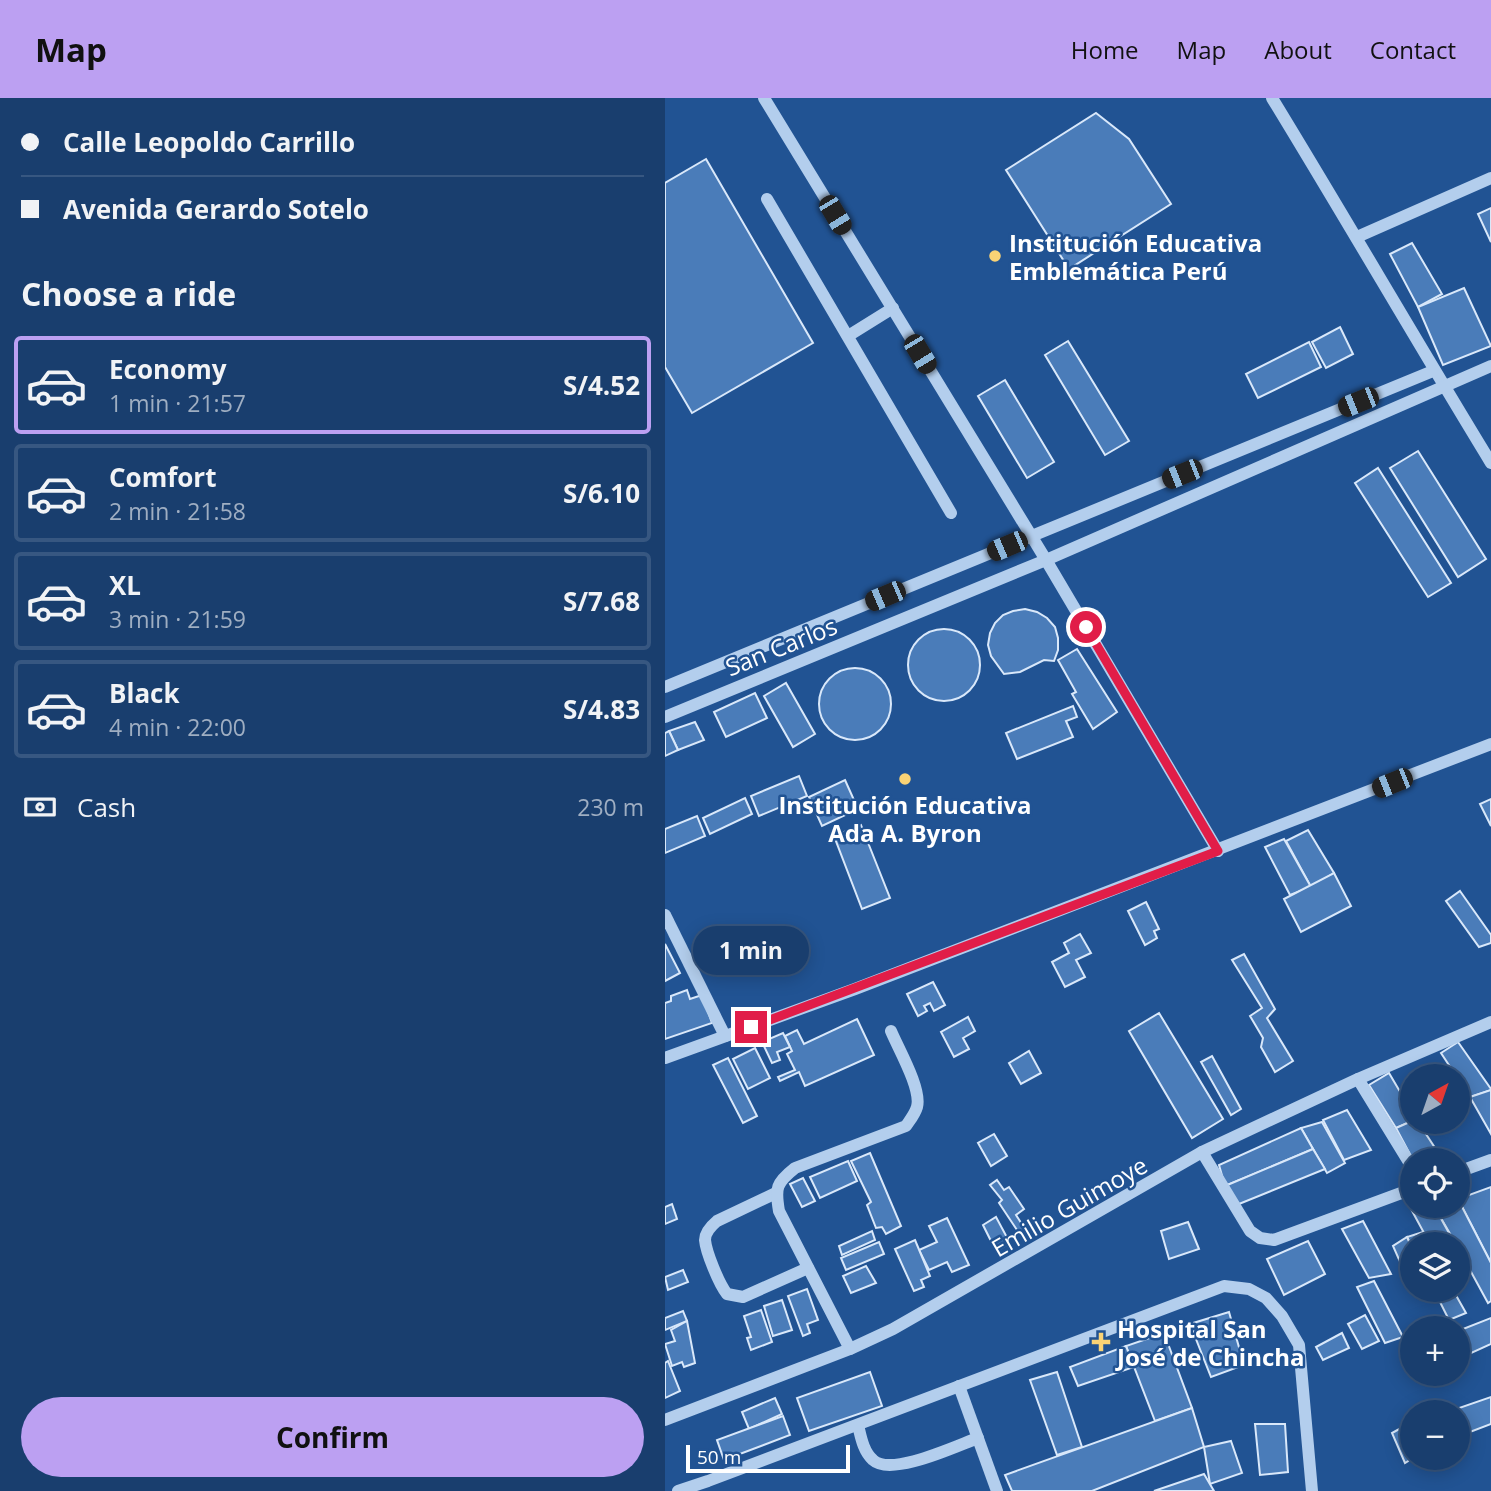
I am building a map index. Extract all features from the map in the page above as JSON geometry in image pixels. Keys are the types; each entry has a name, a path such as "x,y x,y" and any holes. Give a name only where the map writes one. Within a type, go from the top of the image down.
{"street":[{"path":"764,98 1046,560 1218,851"},
{"path":"1272,98 1357,237 1433,371 1491,463"},
{"path":"1357,237 1491,178"},
{"path":"767,199 951,513"},
{"path":"848,335 893,308"},
{"name":"San Carlos","path":"665,717 1046,560 1491,366"},
{"name":"San Carlos","path":"665,687 1433,371"},
{"path":"665,1058 1218,851 1491,744"},
{"path":"665,915 726,1036"},
{"name":"Emilio Guimoye","path":"665,1420 850,1349 954,1296 1202,1153 1358,1079 1491,1022"},
{"path":"850,1349 779,1211 776,1193 781,1179 795,1168 906,1126 913,1117 918,1105 917,1092 891,1031"},
{"path":"1358,1079 1400,1148"},
{"path":"1202,1153 1250,1231 1260,1238 1274,1240 1400,1193"},
{"path":"1470,1168 1491,1160"},
{"path":"776,1193 717,1221 710,1227 705,1240 721,1287 727,1294 743,1297 808,1268"},
{"path":"678,1491 1224,1286 1249,1289 1266,1298 1282,1316 1299,1345 1312,1491"},
{"path":"959,1386 997,1491"},
{"path":"858,1425 865,1451 874,1462 884,1467 899,1466 978,1438"}],"building":[{"path":"1096,113 1129,139 1171,204 1069,269 1006,170"},
{"path":"706,159 813,343 692,413 665,367 665,183"},
{"path":"1491,208 1491,242 1478,214"},
{"path":"1412,243 1442,294 1418,307 1390,254"},
{"path":"1464,288 1491,346 1443,365 1418,307"},
{"path":"1340,327 1353,354 1326,368 1312,342"},
{"path":"1068,341 1129,441 1105,455 1045,355"},
{"path":"1309,342 1321,367 1258,398 1246,374"},
{"path":"1005,380 1054,462 1027,478 978,396"},
{"path":"1418,451 1486,559 1458,577 1390,468"},
{"path":"1378,468 1451,583 1428,597 1355,483"},
{"path":"1025,609 1047,618 1055,627 1058,650 1054,661 1044,660 1020,672 1004,674 991,656 988,645 990,633 1003,615"},
{"path":"944,629 958,632 970,639 977,651 980,665 977,679 970,691 958,698 944,701 930,698 918,691 911,679 908,665 911,651 918,639 930,632"},
{"path":"1077,649 1117,712 1093,729 1072,694 1076,692 1058,660"},
{"path":"862,668 881,678 889,690 889,718 881,730 869,738 848,740 829,730 821,718 819,697 829,678 841,670"},
{"path":"786,683 815,734 793,747 764,696"},
{"path":"755,693 767,718 726,737 714,712"},
{"path":"1073,706 1077,717 1066,721 1073,737 1017,759 1006,733"},
{"path":"695,722 704,740 678,750 669,731"},
{"path":"669,731 678,750 665,756 665,733"},
{"path":"799,776 807,796 759,816 751,796"},
{"path":"845,780 858,809 822,826 809,797"},
{"path":"745,798 752,814 710,834 703,818"},
{"path":"1491,799 1491,826 1480,804"},
{"path":"697,816 705,836 665,853 665,829"},
{"path":"861,825 890,898 862,909 834,836"},
{"path":"1308,830 1334,873 1311,887 1286,841"},
{"path":"1284,839 1311,887 1290,895 1265,847"},
{"path":"1334,873 1351,906 1301,932 1284,899"},
{"path":"1460,891 1491,935 1491,943 1479,947 1446,901"},
{"path":"1146,902 1159,929 1154,931 1157,938 1145,945 1128,911"},
{"path":"1080,934 1091,953 1076,960 1085,977 1065,987 1052,962 1069,953 1064,943"},
{"path":"665,944 680,973 665,981"},
{"path":"1244,954 1275,1009 1267,1018 1293,1061 1275,1072 1261,1047 1263,1038 1250,1016 1262,1008 1232,960"},
{"path":"933,982 945,1005 934,1011 930,1003 924,1006 927,1011 918,1016 907,994"},
{"path":"687,990 690,999 702,995 712,1023 665,1039 665,1003 671,1001 671,996"},
{"path":"1159,1013 1223,1119 1192,1138 1129,1031"},
{"path":"968,1017 975,1031 963,1038 969,1049 954,1057 941,1032"},
{"path":"857,1019 874,1055 805,1086 799,1072 780,1081 778,1077 795,1070 787,1054 792,1051 785,1036 797,1030 804,1044"},
{"path":"783,1033 790,1047 777,1052 780,1060 772,1063 762,1042"},
{"path":"1458,1042 1491,1090 1470,1097 1470,1064 1448,1064 1441,1053"},
{"path":"755,1048 770,1078 748,1089 733,1059"},
{"path":"1029,1051 1041,1073 1021,1084 1009,1063"},
{"path":"1212,1056 1241,1109 1231,1115 1201,1062"},
{"path":"728,1058 757,1116 743,1123 713,1065"},
{"path":"1389,1073 1400,1092 1400,1126 1396,1128 1369,1085"},
{"path":"1491,1090 1491,1134 1470,1097"},
{"path":"1347,1110 1371,1150 1344,1160 1323,1120"},
{"path":"1322,1122 1345,1163 1327,1173 1301,1128"},
{"path":"1400,1126 1400,1134 1426,1134 1435,1148 1407,1148 1396,1128"},
{"path":"1301,1128 1313,1149 1225,1186 1219,1165"},
{"path":"994,1134 1007,1156 991,1166 978,1143"},
{"path":"1313,1149 1325,1169 1239,1204 1225,1186"},
{"path":"870,1153 901,1226 886,1234 882,1227 876,1228 867,1205 871,1202 851,1161"},
{"path":"848,1161 857,1181 820,1198 810,1177"},
{"path":"803,1178 815,1201 802,1207 790,1184"},
{"path":"997,1180 1004,1190 1009,1187 1024,1209 1016,1215 1027,1232 1021,1236 999,1203 1002,1200 990,1185"},
{"path":"1491,1187 1491,1263 1468,1218 1470,1218 1470,1195"},
{"path":"672,1204 677,1219 665,1224 665,1207"},
{"path":"996,1217 1010,1243 996,1251 983,1225"},
{"path":"947,1218 969,1265 952,1272 947,1262 929,1270 919,1250 937,1242 929,1226"},
{"path":"1416,1218 1441,1218 1448,1232 1423,1232"},
{"path":"1441,1218 1468,1218 1491,1263 1491,1301 1488,1303 1470,1270 1470,1232 1449,1232"},
{"path":"1363,1221 1391,1274 1369,1278 1342,1229"},
{"path":"1188,1222 1199,1249 1169,1259 1161,1231"},
{"path":"872,1231 875,1240 842,1255 839,1246"},
{"path":"915,1240 930,1276 921,1280 924,1287 914,1291 895,1249"},
{"path":"1308,1241 1325,1274 1284,1295 1267,1259"},
{"path":"879,1242 884,1254 846,1270 841,1258"},
{"path":"1400,1242 1400,1262 1393,1246"},
{"path":"866,1266 876,1283 851,1293 843,1276"},
{"path":"683,1270 688,1282 668,1290 665,1277"},
{"path":"1374,1281 1400,1331 1400,1338 1385,1343 1357,1287"},
{"path":"807,1289 818,1320 807,1324 810,1333 803,1336 788,1296"},
{"path":"782,1300 792,1330 773,1336 764,1306"},
{"path":"1440,1302 1460,1302 1466,1313 1459,1316 1447,1316"},
{"path":"761,1310 772,1342 751,1350 747,1338 751,1337 744,1316"},
{"path":"683,1311 687,1321 665,1330 665,1318"},
{"path":"1229,1312 1244,1365 1211,1377 1190,1324"},
{"path":"1365,1315 1379,1341 1362,1349 1348,1324"},
{"path":"1491,1318 1491,1344 1470,1354 1470,1326"},
{"path":"687,1321 695,1363 684,1367 682,1362 672,1366 665,1344 675,1341 671,1330"},
{"path":"1164,1333 1192,1408 1155,1421 1126,1346"},
{"path":"1342,1333 1349,1348 1323,1360 1316,1347"},
{"path":"1126,1346 1134,1367 1078,1386 1070,1367"},
{"path":"668,1361 680,1391 665,1398 665,1363"},
{"path":"870,1372 882,1406 809,1431 797,1398"},
{"path":"1057,1372 1082,1447 1057,1455 1030,1380"},
{"path":"1491,1397 1491,1424 1470,1432 1470,1404"},
{"path":"775,1398 782,1414 749,1429 742,1412"},
{"path":"1192,1408 1204,1447 1092,1491 1012,1491 1005,1475"},
{"path":"783,1416 790,1435 724,1460 717,1440"},
{"path":"1255,1424 1285,1424 1288,1472 1260,1475"},
{"path":"1400,1429 1400,1451 1392,1433"},
{"path":"1231,1441 1242,1473 1210,1484 1204,1447"},
{"path":"1204,1474 1214,1491 1154,1491"}],"place":[{"name":"Institución Educativa Emblemática Perú","path":"995,256"},
{"name":"Institución Educativa Ada A. Byron","path":"905,779"},
{"name":"Hospital San José de Chincha","path":"1101,1342"}],"route":[{"path":"751,1027 1218,851 1086,627"}]}
